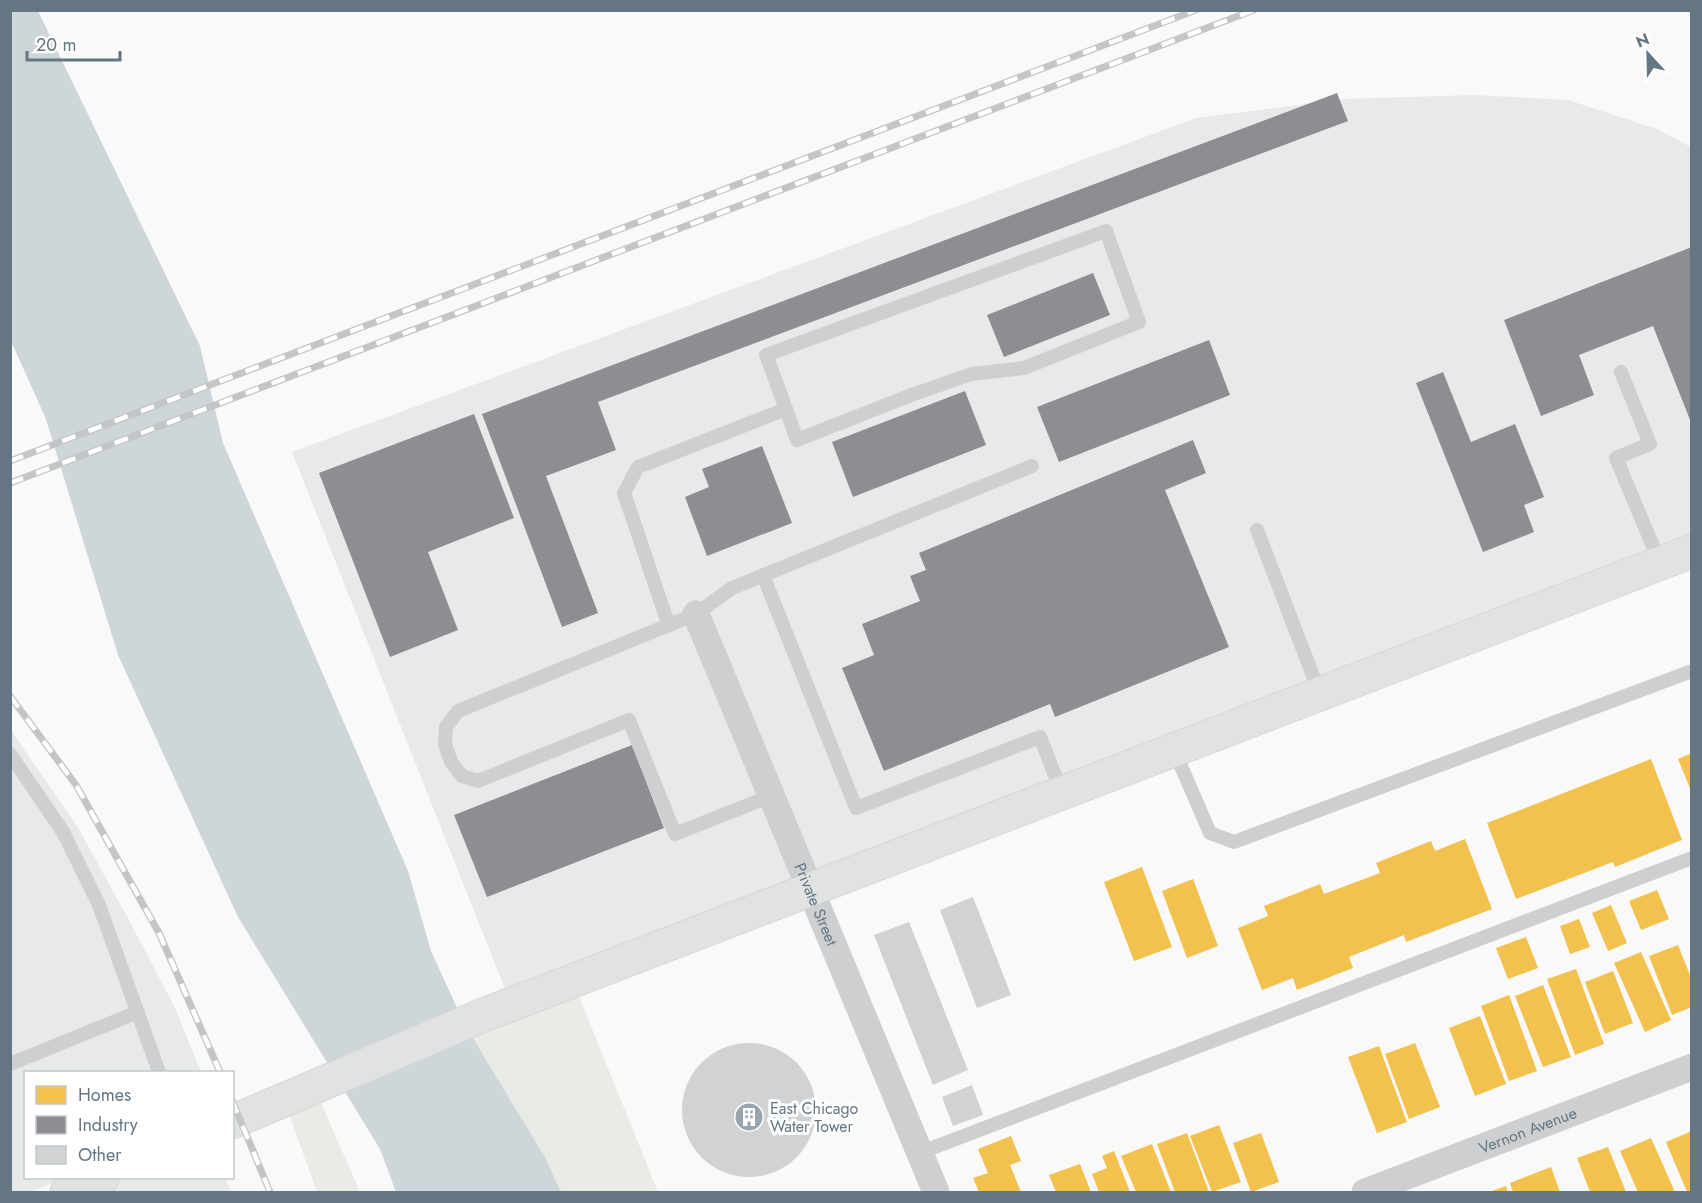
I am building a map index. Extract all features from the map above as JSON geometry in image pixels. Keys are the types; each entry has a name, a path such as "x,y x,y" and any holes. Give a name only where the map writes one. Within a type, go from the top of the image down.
{"main road":[{"path":"234,1121 481,1016 1692,551"},
{"path":"67,1192 100,1179"}],"street":[{"name":"Private Street","path":"696,614 936,1192"},
{"name":"Vernon Avenue","path":"1365,1192 1692,1067"}],"lane":[{"path":"1106,231 1139,322 1024,368 972,374 914,393 797,440 786,409 766,355 1106,231"},
{"path":"1621,372 1650,444 1616,458 1660,563"},
{"path":"668,623 624,493 638,467 786,409"},
{"path":"771,796 675,834 629,720 478,781 462,776 451,762 445,744 446,727 458,711 668,623 696,614 732,588 1032,466"},
{"path":"1257,530 1320,694"},
{"path":"762,575 856,808 1040,738 1062,793"},
{"path":"1174,750 1210,833 1234,842 1692,671"},
{"path":"10,754 63,832 94,894 159,1071"},
{"path":"919,1153 1692,858"},
{"path":"10,1064 138,1012"}],"shaded area":[{"path":"10,11 38,11 200,346 223,443 408,871 431,951 464,1023 546,1159 561,1192 396,1192 380,1149 238,917 118,655 46,419 11,341"},
{"path":"1473,95 1568,100 1657,129 1691,147 1691,541 507,994 292,452 1196,118 1343,99"},
{"path":"10,729 77,826 175,1008 201,1071 24,1071 24,1179 62,1179 30,1192 10,1192"},
{"path":"574,984 658,1192 561,1192 546,1159 464,1023"},
{"path":"314,1087 360,1192 317,1192 284,1100"},
{"path":"100,1179 225,1179 232,1192 67,1192"}],"building: Homes":[{"path":"1692,753 1692,791 1691,791 1678,759"},
{"path":"1651,759 1682,840 1615,867 1613,862 1516,899 1487,823"},
{"path":"1465,839 1492,909 1406,942 1404,935 1349,957 1353,968 1297,990 1293,978 1262,990 1238,928 1268,916 1264,906 1320,884 1324,894 1380,873 1376,863 1431,841 1435,851"},
{"path":"1142,867 1172,947 1134,961 1104,882"},
{"path":"1193,879 1218,946 1187,958 1162,891"},
{"path":"1657,890 1669,919 1641,930 1629,901"},
{"path":"1611,905 1627,943 1608,951 1592,913"},
{"path":"1579,919 1590,947 1570,954 1560,926"},
{"path":"1526,937 1538,968 1508,979 1496,948"},
{"path":"1678,945 1692,980 1692,1007 1672,1015 1649,956"},
{"path":"1641,952 1671,1020 1645,1032 1614,963"},
{"path":"1576,969 1604,1044 1575,1055 1547,979"},
{"path":"1613,971 1633,1023 1605,1034 1585,982"},
{"path":"1543,985 1571,1057 1543,1067 1515,996"},
{"path":"1509,995 1537,1071 1509,1081 1481,1006"},
{"path":"1480,1016 1506,1084 1475,1096 1449,1028"},
{"path":"1415,1043 1440,1107 1409,1119 1385,1054"},
{"path":"1379,1046 1407,1122 1377,1133 1348,1057"},
{"path":"1219,1125 1241,1182 1212,1192 1190,1136"},
{"path":"1692,1131 1692,1192 1687,1192 1666,1142"},
{"path":"1187,1133 1209,1192 1175,1192 1157,1144"},
{"path":"1261,1133 1279,1182 1251,1192 1233,1143"},
{"path":"1011,1136 1021,1161 1010,1165 1021,1192 979,1192 973,1178 988,1173 978,1149"},
{"path":"1651,1138 1675,1192 1638,1192 1620,1151"},
{"path":"1152,1144 1171,1192 1136,1192 1121,1156"},
{"path":"1608,1147 1626,1192 1590,1192 1577,1158"},
{"path":"1114,1151 1130,1192 1099,1192 1092,1174 1107,1168 1102,1156"},
{"path":"1080,1164 1091,1192 1056,1192 1049,1175"},
{"path":"1551,1167 1560,1192 1513,1192 1510,1183"},
{"path":"1506,1186 1508,1192 1489,1192"}],"building: Industry":[{"path":"1337,93 1348,121 598,402 616,450 546,476 598,613 562,627 482,414"},
{"path":"1692,247 1692,425 1653,326 1579,355 1594,395 1541,416 1504,320"},
{"path":"1093,273 1110,315 1004,357 987,315"},
{"path":"1209,340 1230,395 1059,462 1037,407"},
{"path":"1443,372 1471,442 1515,424 1544,497 1524,505 1534,532 1483,552 1416,383"},
{"path":"965,391 986,445 853,497 832,442"},
{"path":"474,414 514,518 428,552 458,630 390,657 319,473"},
{"path":"1193,440 1206,473 1165,490 1229,647 1055,717 1050,704 884,771 842,668 874,655 862,624 920,601 910,576 926,570 919,553"},
{"path":"762,446 792,523 707,556 685,497 709,487 702,469"},
{"path":"632,745 664,828 487,897 454,815"}],"building: Other":[{"path":"973,897 1011,995 977,1008 940,910"},
{"path":"909,922 968,1070 933,1085 874,935"},
{"name":"East Chicago Water Tower","path":"749,1043 775,1048 796,1063 811,1084 816,1110 811,1136 796,1157 775,1172 749,1177 723,1172 702,1157 687,1136 682,1110 687,1084 702,1063 723,1048"},
{"path":"972,1085 983,1115 953,1126 942,1097"}],"railway":[{"path":"10,461 1196,10"},
{"path":"10,483 1254,10"},
{"path":"10,696 76,785 159,933 220,1071"},
{"path":"234,1105 270,1192"}],"place":[{"name":"East Chicago Water Tower","path":"749,1117"}]}
